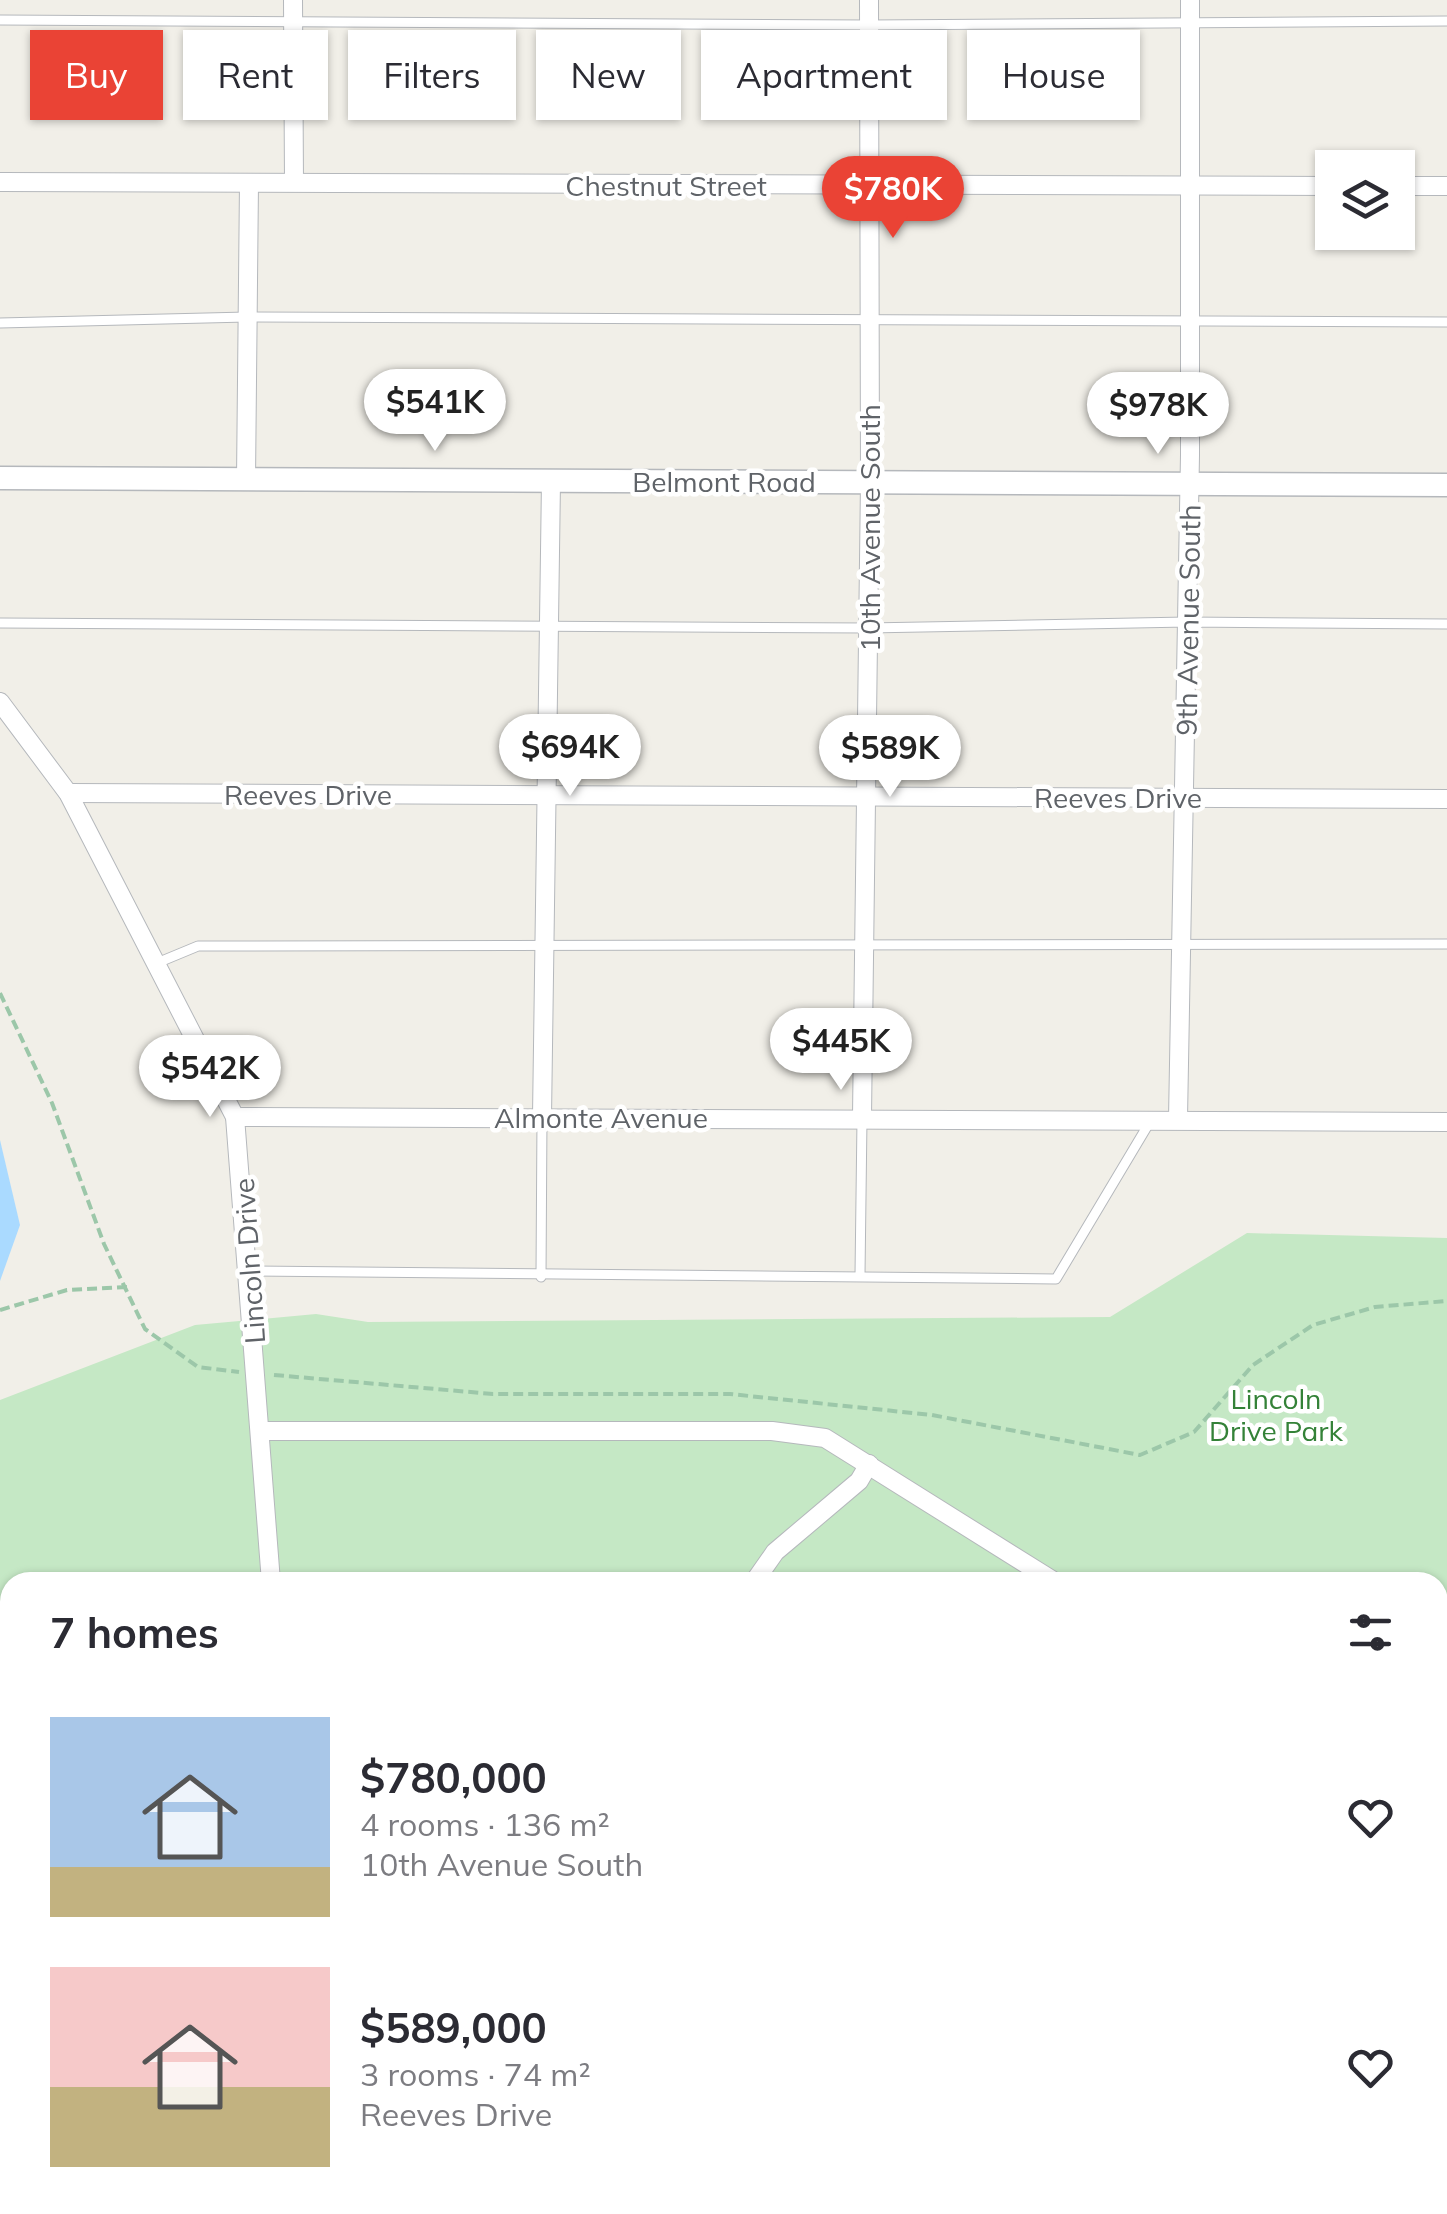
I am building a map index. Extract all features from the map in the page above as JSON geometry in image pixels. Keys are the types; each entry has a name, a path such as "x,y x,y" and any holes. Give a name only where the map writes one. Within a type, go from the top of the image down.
{"street":[{"path":"293,0 294,182"},
{"name":"10th Avenue South","path":"862,1117 870,482 869,0"},
{"name":"9th Avenue South","path":"1178,1119 1190,483 1190,0"},
{"name":"Chestnut Street","path":"0,182 1315,186"},
{"path":"246,479 249,183"},
{"path":"1415,186 1447,186"},
{"name":"Belmont Road","path":"0,478 1447,485"},
{"path":"542,1117 551,481"},
{"name":"Lincoln Drive","path":"0,702 68,793 235,1117 258,1374 269,1572"},
{"name":"Reeves Drive","path":"68,793 1447,799"},
{"name":"Almonte Avenue","path":"235,1117 1447,1122"},
{"path":"262,1431 772,1431 824,1438 1039,1572"},
{"path":"759,1572 764,1562 859,1480 870,1464"}],"lane":[{"path":"0,20 869,26 1447,21"},
{"path":"0,323 248,318 1447,322"},
{"path":"0,623 868,628 1187,622 1447,624"},
{"path":"154,964 198,946 1447,944"},
{"path":"541,1277 542,1117"},
{"path":"860,1275 862,1117"},
{"path":"249,1271 541,1277 860,1275 1056,1279 1152,1119"}],"path":[{"path":"0,994 52,1104 104,1244 145,1329 198,1367 493,1394 730,1394 932,1415 1140,1455 1194,1432 1253,1366 1312,1325 1375,1307 1447,1302"},
{"path":"0,1310 67,1290 127,1287"}],"green space":[{"name":"Lincoln Drive Park","path":"1247,1233 1447,1238 1447,1572 0,1572 0,1400 195,1325 316,1314 368,1322 1110,1317"}],"water":[{"path":"0,1140 20,1225 0,1281"}]}
